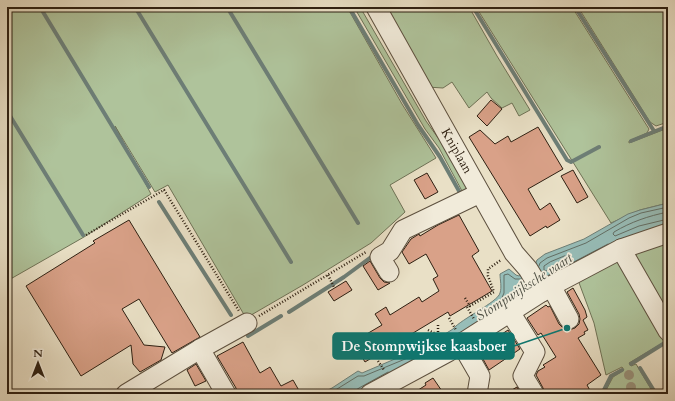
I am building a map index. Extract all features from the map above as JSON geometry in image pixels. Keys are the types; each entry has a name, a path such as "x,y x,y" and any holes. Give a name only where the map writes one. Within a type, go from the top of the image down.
{"street":[{"name":"Kniplaan","path":"376,7 514,252 569,319"},
{"path":"389,272 380,257 390,251 402,230 480,193"},
{"path":"370,394 421,367 458,335 510,312 539,282 621,249 668,233"},
{"path":"621,249 668,331"},
{"path":"510,312 535,352 523,376 534,394"},
{"path":"126,394 200,349 247,323"},
{"path":"458,335 480,376 478,394"},
{"path":"200,349 226,394"}],"path":[{"path":"86,235 164,190 247,323 367,251"},
{"path":"466,298 470,306 494,292 488,276 488,269 514,252"},
{"path":"328,275 334,287"},
{"path":"467,307 471,314"},
{"path":"450,318 458,335"},
{"path":"428,330 439,336 438,325"},
{"path":"411,350 418,346 417,335"}],"green space":[{"path":"7,7 347,7 402,104 436,158 390,185 405,212 371,243 246,318 168,185 155,192 115,126 151,194 84,237 7,281"},
{"path":"354,7 360,7 426,121 441,142 467,187 464,191 462,191 439,148 425,129"},
{"path":"380,7 469,7 530,110 519,116 512,103 502,108 487,92 469,108 452,82 443,88 427,87"},
{"path":"476,7 572,7 649,129 647,133 629,141 629,143 668,128 668,203 640,210 611,223"},
{"path":"578,7 668,7 668,122 656,126 650,122"},
{"path":"662,244 668,254 668,316 633,254"},
{"path":"614,262 623,265 666,341 629,363 631,366 636,364 654,394 604,394 613,377 624,370 622,367 606,375 594,323 578,280"}],"water":[{"name":"Stompwijksche vaart","path":"668,203 668,228 529,291 421,360 357,394 320,394 358,371 362,373 409,353 416,352 453,329 463,320 498,297 501,288 500,274 509,269 519,276 534,267 537,260 545,254 584,239 628,214"}],"building":[{"path":"491,100 502,109 487,126 477,116"},
{"path":"538,127 563,169 528,189 540,210 550,203 560,220 547,228 546,226 530,236 469,137 480,130 495,144 508,136 511,142"},
{"path":"573,170 588,197 577,203 561,176"},
{"path":"427,173 438,192 425,199 414,180"},
{"path":"459,215 479,251 472,256 492,291 450,316 448,312 365,362 353,342 382,325 375,314 386,307 390,315 419,297 422,302 439,291 433,279 438,276 426,254 409,264 402,252 411,239 419,234 420,236"},
{"path":"129,220 200,337 172,353 139,299 122,309 144,345 165,347 161,360 140,372 133,364 131,345 81,376 26,286 95,243 93,241"},
{"path":"370,261 380,278 384,282 390,283 378,290 363,266"},
{"path":"346,281 352,290 334,301 328,292"},
{"path":"573,288 585,310 587,317 583,320 588,330 584,332 585,334 578,338 601,375 587,385 592,394 545,394 536,375 538,371 545,367 543,365 556,357 541,333 538,335 527,318 546,305 548,307 550,306 559,324 563,328 569,330 575,328 579,324 579,314 567,292"},
{"path":"508,330 520,349 489,370 478,350"},
{"path":"243,342 260,373 270,367 281,386 293,380 301,394 237,394 236,388 217,356"},
{"path":"196,364 206,381 195,386 187,370"},
{"path":"433,378 444,394 412,394 426,385 425,383"},
{"path":"517,387 521,394 505,394"}],"waterway":[{"path":"40,7 149,187"},
{"path":"135,7 291,262"},
{"path":"227,7 358,223"},
{"path":"349,7 418,125 440,157 459,191"},
{"path":"473,7 567,160 571,162 599,147"},
{"path":"575,7 654,131"},
{"path":"7,111 83,235"},
{"path":"631,141 668,126"},
{"path":"159,202 231,315"},
{"path":"289,312 344,277 374,255"},
{"path":"248,336 281,316"},
{"path":"631,364 663,344"},
{"path":"640,368 656,394"},
{"path":"602,394 611,376 622,370"}],"place":[{"name":"De Stompwijkse kaasboer","path":"567,328"}]}
